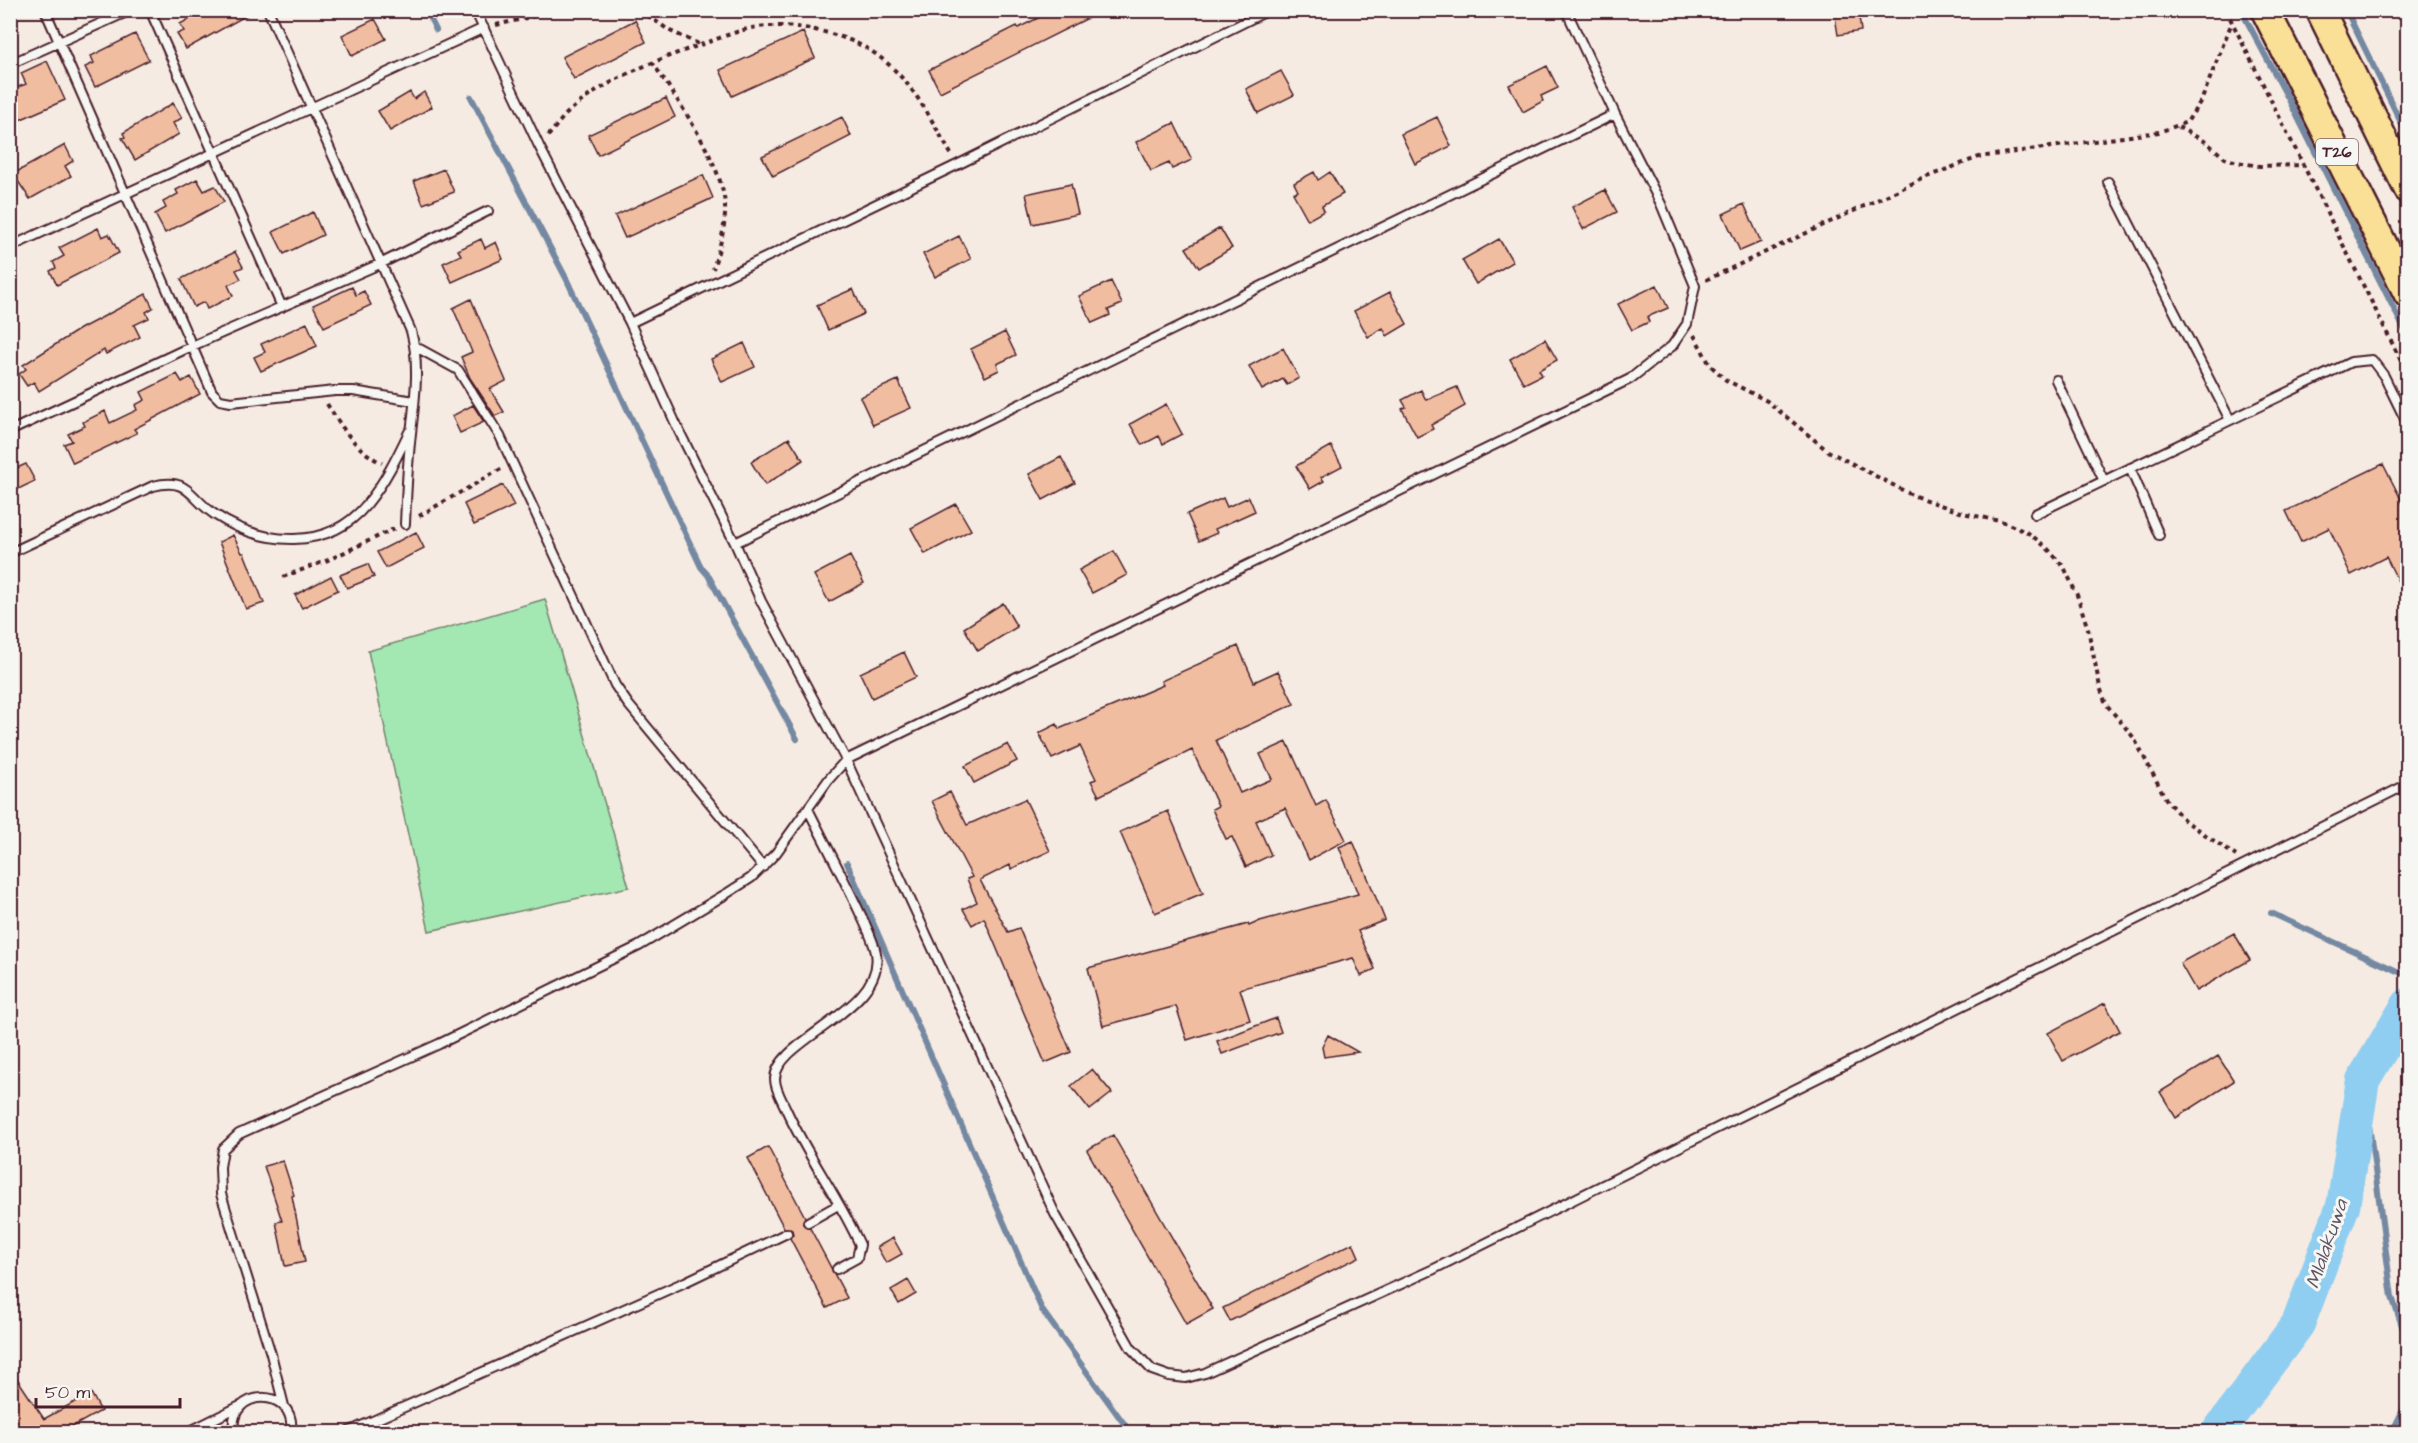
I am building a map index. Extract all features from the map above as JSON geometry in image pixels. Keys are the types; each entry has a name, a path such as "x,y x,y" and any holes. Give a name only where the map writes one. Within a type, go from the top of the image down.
{"highway":[{"name":"T26","path":"2265,10 2408,294"},
{"name":"T26","path":"2320,10 2408,189"}],"lane":[{"path":"45,10 212,392 220,400 250,402 353,391 414,401"},
{"path":"10,64 131,10"},
{"path":"150,10 282,307"},
{"path":"268,10 405,313 416,347 417,379 405,524"},
{"path":"475,10 539,146 630,322 679,431 761,601 846,760 918,921 1065,1233 1131,1348 1152,1370 1169,1376 1186,1378 1224,1366 1434,1269 2408,784"},
{"path":"630,322 957,165 1269,10"},
{"path":"291,1432 291,1422 284,1406 271,1354 221,1194 220,1167 223,1149 239,1134 439,1044 639,946 734,889 763,867 846,760 1630,379 1672,346 1687,324 1695,286 1661,204 1566,10"},
{"path":"10,247 484,28"},
{"path":"735,543 1615,114"},
{"path":"2108,182 2230,420"},
{"path":"10,431 192,346 382,263 488,211"},
{"path":"416,347 450,364 464,378 514,464 615,685 628,704 763,867"},
{"path":"2035,514 2351,362 2372,360 2384,376 2408,424"},
{"path":"2056,380 2104,481"},
{"path":"10,553 153,486 167,482 182,485 205,507 229,523 274,539 307,540 350,521 367,505 391,468 412,426"},
{"path":"2130,468 2159,535"},
{"path":"808,809 854,900 876,953 874,976 864,990 837,1018 790,1053 779,1065 775,1077 776,1086 793,1124 860,1245 857,1258 837,1269"},
{"path":"807,1222 838,1205"},
{"path":"348,1432 685,1282 787,1233"},
{"path":"188,1432 252,1399 269,1398 284,1406"},
{"path":"234,1432 233,1425 237,1413 245,1403"}],"path":[{"path":"484,28 561,10"},
{"path":"640,10 670,31 700,45"},
{"path":"2226,10 2408,375"},
{"path":"1695,286 1820,225 1963,163 1990,156 2159,132 2177,127 2187,122 2194,113 2216,66 2232,22"},
{"path":"539,146 571,109 624,76 652,62 739,31 769,26 793,26 838,37 870,51 898,72 917,95 957,165"},
{"path":"652,62 678,101 719,178 725,205 723,228 709,284"},
{"path":"2177,127 2206,142 2225,158 2237,162 2259,166 2304,165"},
{"path":"1687,324 1710,365 1726,380 1767,401 1828,451 1912,495 1963,513 2004,522 2030,534 2047,548 2064,567 2077,595 2106,704 2134,738 2167,801 2184,820 2204,836 2247,863"},
{"path":"320,393 355,444 374,459 391,468"}],"green space":[{"path":"545,599 629,887 429,931 368,651"}],"building":[{"path":"189,10 256,10 186,49 177,34 184,31 180,24 193,17"},
{"path":"1054,10 1104,10 940,92 929,70"},
{"path":"1834,10 1858,10 1861,31 1838,35"},
{"path":"375,19 386,39 352,56 342,35"},
{"path":"635,20 646,42 574,79 562,57"},
{"path":"803,32 815,58 732,96 720,70"},
{"path":"135,34 149,60 95,87 85,67 94,63 91,56"},
{"path":"47,61 65,100 10,124 10,90 26,84 21,73"},
{"path":"1547,66 1558,88 1541,96 1543,101 1523,112 1509,85"},
{"path":"1281,71 1294,95 1258,113 1246,89"},
{"path":"410,92 414,99 424,92 432,107 390,131 378,111"},
{"path":"666,98 675,117 598,155 588,135"},
{"path":"173,103 182,118 173,123 179,134 135,160 122,138 125,137 123,133"},
{"path":"842,117 851,136 773,176 762,156"},
{"path":"1437,117 1451,146 1415,164 1401,134"},
{"path":"1174,123 1192,160 1172,169 1169,163 1151,171 1136,142"},
{"path":"65,145 73,161 65,166 71,176 30,199 13,174"},
{"path":"444,169 454,192 423,204 414,181"},
{"path":"1314,172 1318,180 1330,172 1343,194 1322,206 1324,211 1308,220 1293,193 1298,191 1294,183"},
{"path":"703,175 713,198 625,238 615,216"},
{"path":"197,179 204,191 215,186 224,202 165,233 155,214 166,208 163,202 178,194 176,190"},
{"path":"1071,184 1078,214 1033,224 1026,194"},
{"path":"1605,190 1617,212 1583,229 1572,207"},
{"path":"1744,204 1761,242 1740,251 1723,214"},
{"path":"313,212 323,235 284,254 273,232"},
{"path":"98,228 102,237 109,234 119,253 57,285 50,271 56,268 53,262 64,256 59,248"},
{"path":"1220,228 1232,248 1199,268 1186,248"},
{"path":"959,236 971,259 935,277 923,254"},
{"path":"481,239 485,248 496,242 503,259 452,282 443,263 461,255 458,250"},
{"path":"1499,239 1513,262 1476,284 1462,260"},
{"path":"235,252 243,267 236,270 241,279 228,285 233,296 207,309 204,302 194,307 181,279"},
{"path":"1111,281 1122,304 1108,310 1110,315 1092,323 1079,296"},
{"path":"1657,285 1668,308 1647,317 1649,322 1632,330 1618,304"},
{"path":"352,287 356,295 364,291 371,305 324,327 313,305"},
{"path":"853,289 864,314 828,330 817,305"},
{"path":"1390,292 1407,324 1387,336 1383,328 1368,337 1354,311"},
{"path":"146,294 153,308 146,312 149,318 134,325 140,337 106,354 104,350 39,391 34,382 27,386 19,374 26,369 23,365 80,329"},
{"path":"471,299 506,381 490,389 504,412 495,416 470,378 461,357 472,352 453,308"},
{"path":"307,323 317,346 261,371 254,357 265,352 261,344"},
{"path":"1005,332 1016,355 997,364 999,370 985,377 971,349"},
{"path":"1545,339 1557,360 1539,370 1542,375 1524,384 1510,359"},
{"path":"744,343 755,367 722,382 711,359"},
{"path":"1283,348 1299,378 1287,385 1283,379 1262,390 1249,366"},
{"path":"177,374 182,382 191,377 200,394 134,429 137,433 73,463 64,444 72,441 68,434 85,426 83,422 105,411 110,423 137,410 135,405 145,400 141,392"},
{"path":"898,380 911,408 873,425 860,397"},
{"path":"1457,387 1465,406 1431,425 1433,429 1417,437 1402,409 1406,407 1402,400 1421,390 1426,400"},
{"path":"1166,404 1182,434 1163,444 1159,436 1142,445 1130,424"},
{"path":"473,405 484,422 460,433 452,416"},
{"path":"789,438 803,460 765,485 751,462"},
{"path":"1331,446 1342,466 1321,477 1324,481 1310,489 1296,466"},
{"path":"1061,457 1075,483 1043,500 1029,474"},
{"path":"26,464 35,481 10,493 10,471"},
{"path":"2383,464 2408,513 2408,601 2386,557 2351,575 2329,528 2301,542 2286,511"},
{"path":"503,485 514,506 474,525 464,504"},
{"path":"1249,497 1255,511 1215,529 1217,533 1199,541 1187,514 1223,498 1227,507"},
{"path":"956,504 971,530 925,554 911,528"},
{"path":"416,532 424,548 386,568 377,552"},
{"path":"233,535 244,553 264,603 246,609 219,542"},
{"path":"1114,551 1127,575 1092,593 1079,570"},
{"path":"850,556 864,583 829,602 814,575"},
{"path":"368,564 374,577 347,588 340,575"},
{"path":"331,576 338,590 302,608 295,595"},
{"path":"1003,603 1017,627 978,651 964,628"},
{"path":"1238,646 1254,682 1278,671 1294,704 1216,740 1240,793 1272,779 1260,754 1287,742 1316,806 1326,800 1346,840 1309,860 1285,808 1256,821 1271,855 1246,867 1232,837 1226,839 1212,809 1218,806 1192,750 1099,796 1091,781 1096,779 1080,746 1052,759 1039,733 1057,724 1059,729 1163,685 1161,681"},
{"path":"904,652 916,677 872,698 860,673"},
{"path":"1008,744 1017,761 974,783 965,766"},
{"path":"950,792 967,825 1025,799 1050,851 1011,869 1010,865 980,880 1008,932 1019,928 1071,1052 1045,1063 984,918 972,925 963,909 977,902 967,879 972,877 932,801"},
{"path":"1168,811 1203,893 1155,913 1120,832"},
{"path":"1353,841 1385,920 1358,931 1375,969 1361,976 1353,958 1240,989 1250,1020 1187,1040 1176,1006 1103,1026 1088,968 1248,924 1249,926 1358,894 1339,847"},
{"path":"2234,933 2250,960 2196,991 2180,963"},
{"path":"2105,1003 2120,1031 2063,1061 2048,1033"},
{"path":"1276,1018 1281,1032 1222,1054 1217,1041"},
{"path":"1328,1035 1358,1052 1324,1057 1322,1047"},
{"path":"2218,1056 2234,1081 2176,1118 2160,1092"},
{"path":"1092,1069 1112,1093 1090,1110 1071,1086"},
{"path":"1113,1135 1213,1309 1186,1324 1087,1150"},
{"path":"768,1147 805,1217 803,1224 810,1228 847,1298 827,1308 790,1238 793,1234 792,1230 784,1228 748,1158"},
{"path":"283,1161 294,1195 292,1196 305,1262 285,1266 276,1222 282,1221 264,1166"},
{"path":"893,1238 902,1254 886,1263 877,1247"},
{"path":"1353,1243 1359,1257 1230,1321 1223,1308"},
{"path":"908,1280 916,1294 899,1304 891,1290"},
{"path":"10,1368 44,1419 91,1393 101,1411 63,1432 10,1432"}],"waterway":[{"path":"426,10 436,30"},
{"path":"2241,10 2288,98 2408,337"},
{"path":"2346,10 2408,137"},
{"path":"471,97 566,278 701,567 708,575 797,739"},
{"path":"847,863 1042,1310 1130,1432"},
{"path":"2271,913 2408,976"},
{"name":"Mlalakuwa","path":"2218,1432 2298,1324 2343,1206 2363,1080 2408,1005"},
{"path":"2363,1080 2392,1297 2408,1343"},
{"path":"2392,1432 2408,1400"}]}
